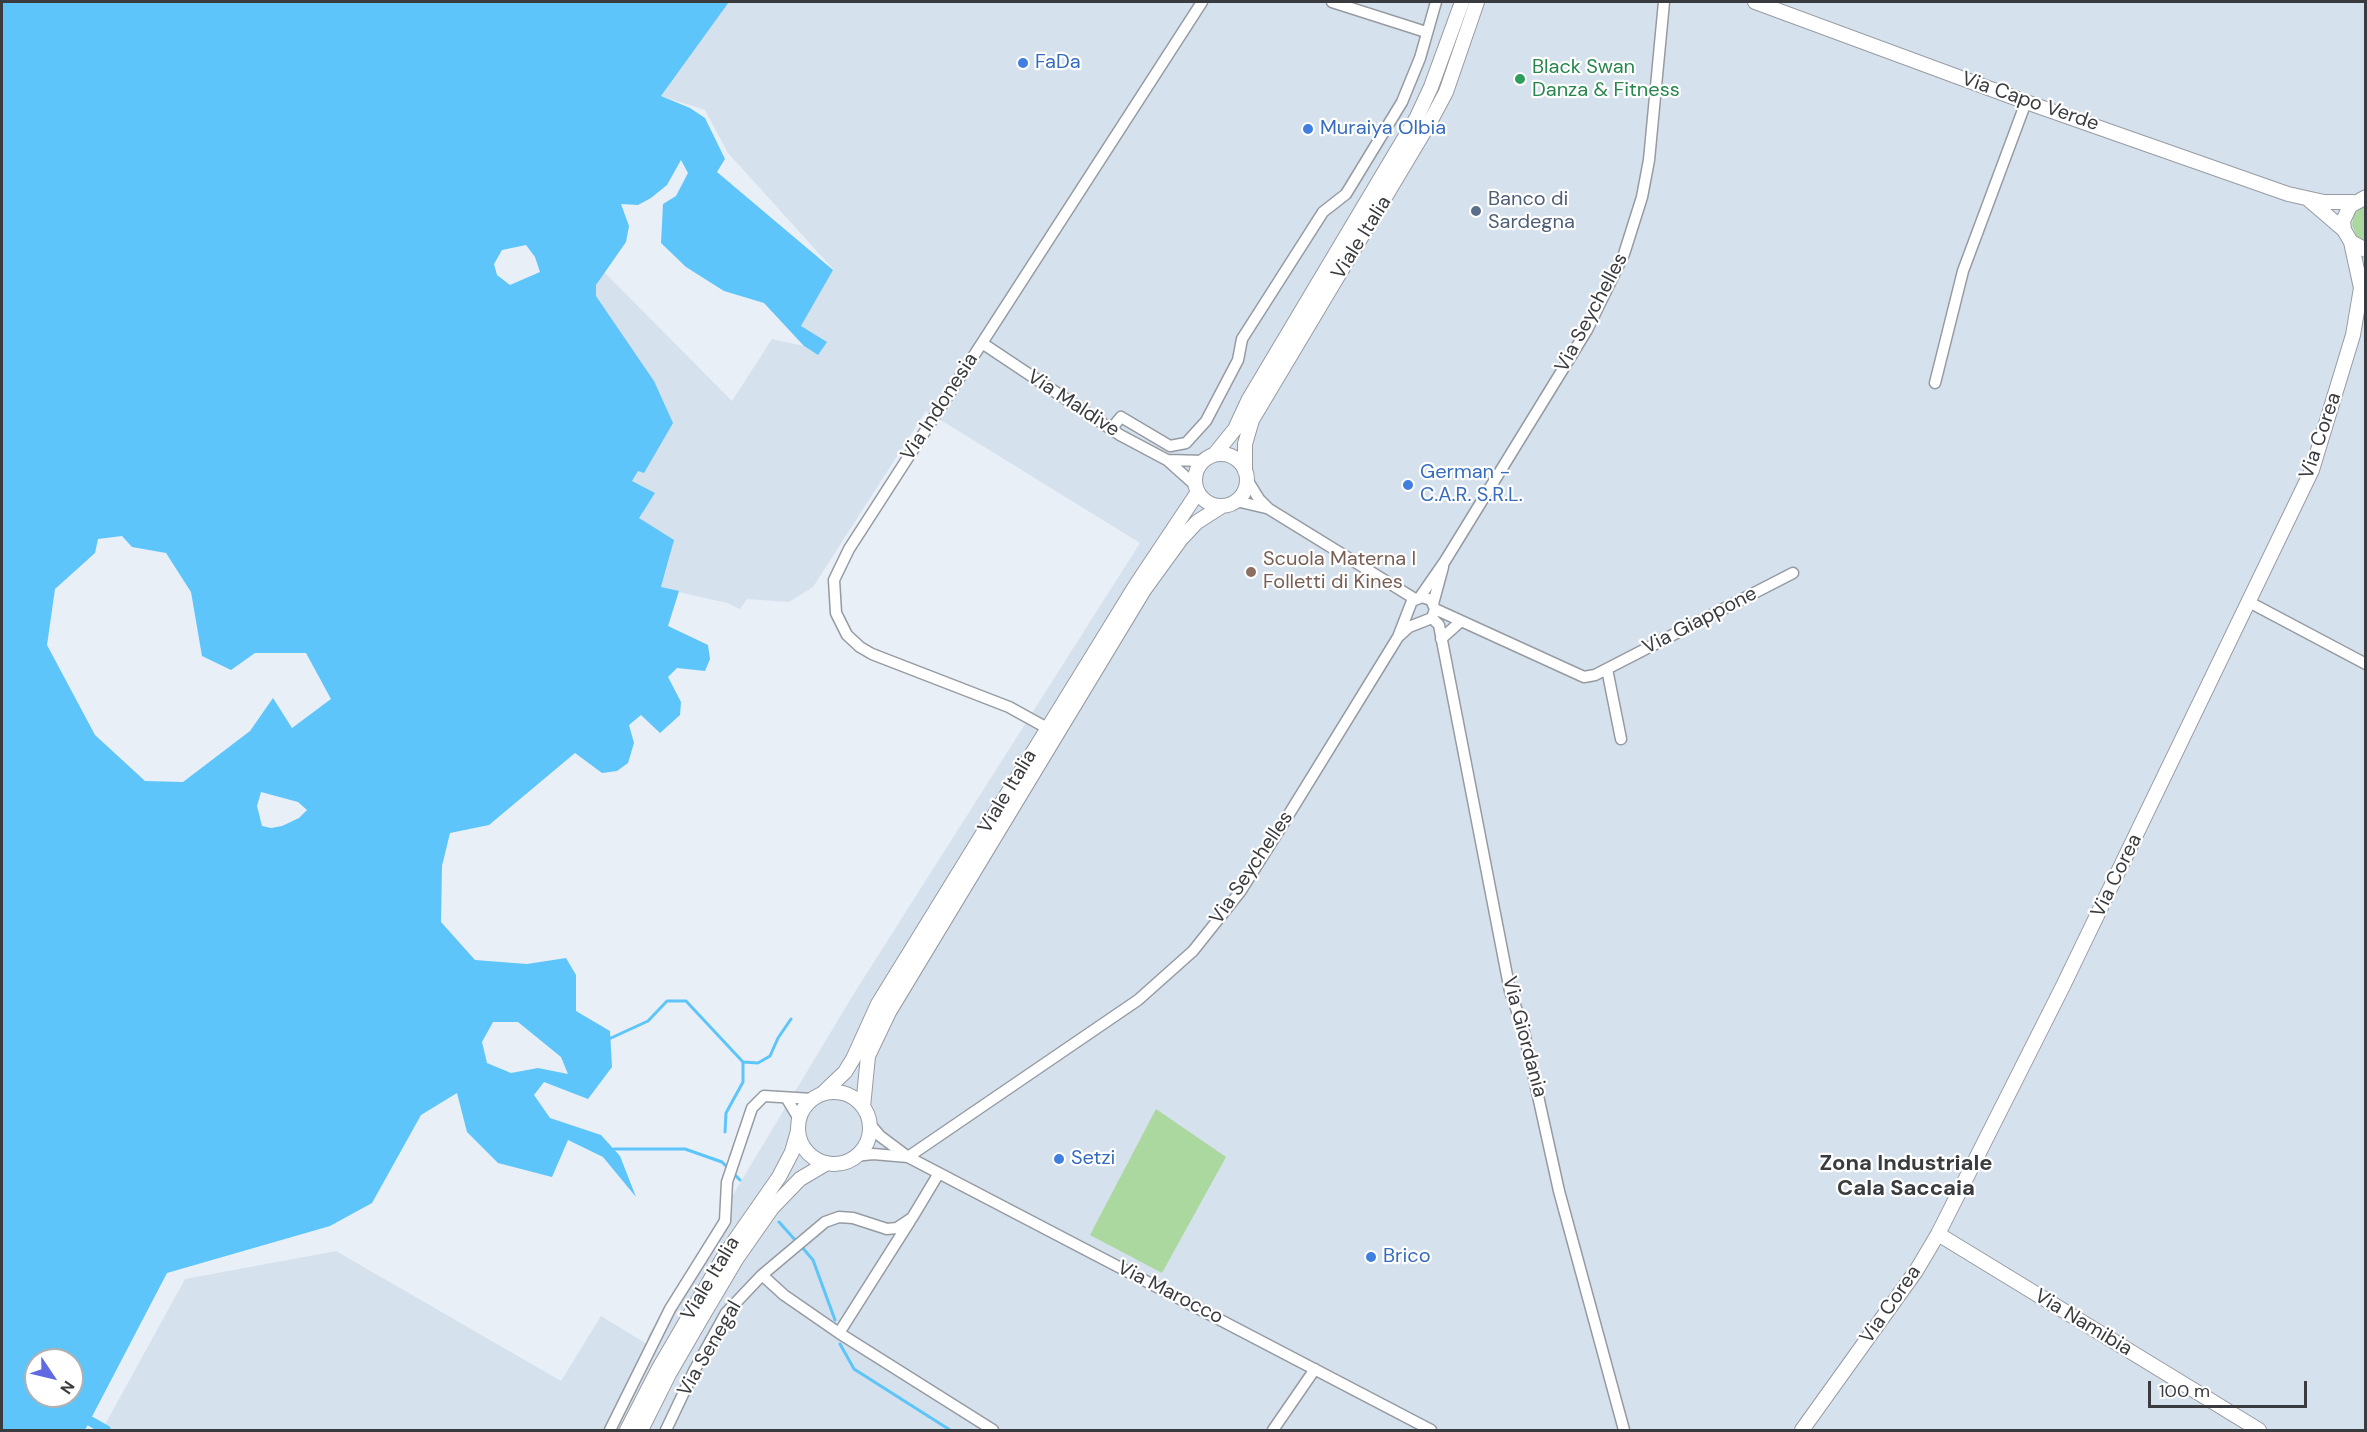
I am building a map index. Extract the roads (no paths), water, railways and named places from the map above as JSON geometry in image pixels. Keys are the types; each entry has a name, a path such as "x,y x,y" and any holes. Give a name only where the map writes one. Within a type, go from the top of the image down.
{"main road":[{"name":"Viale Italia","path":"1209,458 1235,429 1249,399 1412,126 1431,87 1462,2"},
{"name":"Viale Italia","path":"1246,475 1245,444 1252,420 1430,122 1446,92 1477,2"},
{"name":"Via Capo Verde","path":"1755,2 2026,102 2307,199"},
{"path":"2307,199 2324,202 2360,199"},
{"path":"2307,199 2366,250"},
{"path":"2360,199 2345,215 2348,236 2363,284"},
{"name":"Via Corea","path":"1802,1431 1910,1280 1938,1234 2058,996 2312,470 2353,335 2363,284"},
{"path":"1232,457 1246,475 1244,492 1236,501 1222,506 1209,503 1197,489 1196,474 1209,458 1232,457"},
{"name":"Viale Italia","path":"818,1096 845,1072 854,1059 878,1004 1197,489"},
{"name":"Viale Italia","path":"863,1107 868,1056 902,992 1144,590 1181,538 1197,522 1222,506"},
{"path":"845,1093 863,1107 869,1123 867,1141 855,1156 846,1161 827,1163 807,1152 798,1125 818,1096 845,1093"},
{"name":"Viale Italia","path":"627,1431 658,1368 726,1253 779,1177 792,1152 798,1125"},
{"name":"Viale Italia","path":"641,1431 669,1374 755,1233 788,1190 827,1163"},
{"name":"Via Namibia","path":"1938,1234 2259,1431"}],"street":[{"name":"Via Indonesia","path":"1047,728 1009,707 872,654 847,635 836,613 833,598 835,576 849,549 1203,2"},
{"path":"1332,2 1426,32"},
{"path":"1112,429 1122,417 1170,446 1186,443 1217,403 1238,360 1242,339 1323,212 1346,194 1402,102 1414,76 1436,2"},
{"name":"Via Seychelles","path":"908,1157 1138,1000 1193,951 1240,892 1398,637 1414,603 1445,561 1587,330 1624,254 1642,197 1649,160 1664,2"},
{"path":"1935,383 1963,271 2026,102"},
{"name":"Via Maldive","path":"982,344 1112,429 1167,460 1197,489"},
{"name":"Via Maldive","path":"1167,460 1209,458"},
{"path":"1246,475 1258,499 1269,509 1394,586 1414,603"},
{"path":"1236,501 1269,509"},
{"name":"Via Seychelles","path":"1398,637 1429,615 1445,561"},
{"name":"Via Giappone","path":"1414,603 1428,598 1429,615 1460,622 1584,676 1607,669 1793,573"},
{"path":"2249,602 2366,664"},
{"name":"Via Giordania","path":"1414,603 1413,619 1429,615 1439,625 1510,991 1523,1028 1544,1114 1559,1191 1624,1431"},
{"path":"1441,639 1460,622"},
{"path":"1607,669 1620,739"},
{"path":"610,1431 670,1309 725,1221 730,1171 752,1108 765,1096 787,1099 818,1096"},
{"path":"787,1099 798,1125"},
{"name":"Via Marocco","path":"869,1123 880,1136 908,1157 1315,1368 1431,1431"},
{"name":"Via Marocco","path":"855,1156 873,1154 908,1157"},
{"path":"839,1333 939,1173"},
{"name":"Via Senegal","path":"666,1431 694,1371 726,1313 762,1275 798,1243 825,1222 840,1217 854,1218 887,1229 897,1228 912,1218"},
{"path":"762,1275 784,1295 839,1333 986,1429"},
{"path":"1273,1431 1315,1368"}],"water":[{"path":"2,2 729,2 661,96 690,108 705,118 725,159 717,172 833,270 801,326 827,342 818,355 804,346 764,303 724,291 686,267 661,243 663,204 676,196 688,173 681,160 667,185 651,198 638,205 621,204 629,226 626,242 596,285 596,296 654,381 673,423 644,473 638,471 632,481 655,493 639,518 674,540 661,587 679,591 668,626 708,645 710,659 705,671 677,668 668,677 681,702 680,715 660,733 641,715 629,725 634,743 628,763 617,771 602,773 575,753 489,825 450,833 442,866 441,922 475,960 527,964 566,958 576,975 576,1011 610,1031 612,1067 588,1099 544,1082 534,1095 550,1118 601,1135 620,1156 636,1197 603,1157 568,1140 552,1177 498,1163 467,1132 457,1093 421,1115 372,1203 330,1226 167,1273 85,1430 2,1430","holes":["526,245 535,257 540,272 510,285 497,275 494,264 502,250","122,536 132,547 166,553 191,592 202,656 231,670 255,653 306,653 331,699 292,728 273,698 250,731 183,782 145,781 95,735 47,645 55,589 95,553 98,539","261,792 298,802 307,810 299,818 282,826 271,828 262,826 257,806","493,1022 518,1022 561,1057 568,1074 538,1068 511,1073 487,1063 482,1042"]}],"waterway":[{"path":"611,1038 648,1021 667,1001 686,1001 743,1062 743,1082 726,1113 725,1132"},
{"path":"743,1062 758,1063 770,1056 778,1038 791,1019"},
{"path":"614,1149 685,1149 722,1162 728,1168"},
{"path":"733,1173 740,1180"},
{"path":"779,1222 796,1241"},
{"path":"801,1246 813,1260 835,1320"},
{"path":"840,1344 854,1369 950,1430"},
{"path":"90,1421 106,1430"}],"place":[{"name":"FaDa","path":"1023,63"},
{"name":"Black Swan Danza & Fitness","path":"1520,79"},
{"name":"Muraiya Olbia","path":"1308,129"},
{"name":"Banco di Sardegna","path":"1476,211"},
{"name":"German - C.A.R. S.R.L.","path":"1408,485"},
{"name":"Scuola Materna I Folletti di Kines","path":"1251,572"},
{"name":"Setzi","path":"1059,1159"},
{"name":"Brico","path":"1371,1257"}],"district":[{"name":"Zona Industriale Cala Saccaia","path":"1906,1176"}]}
